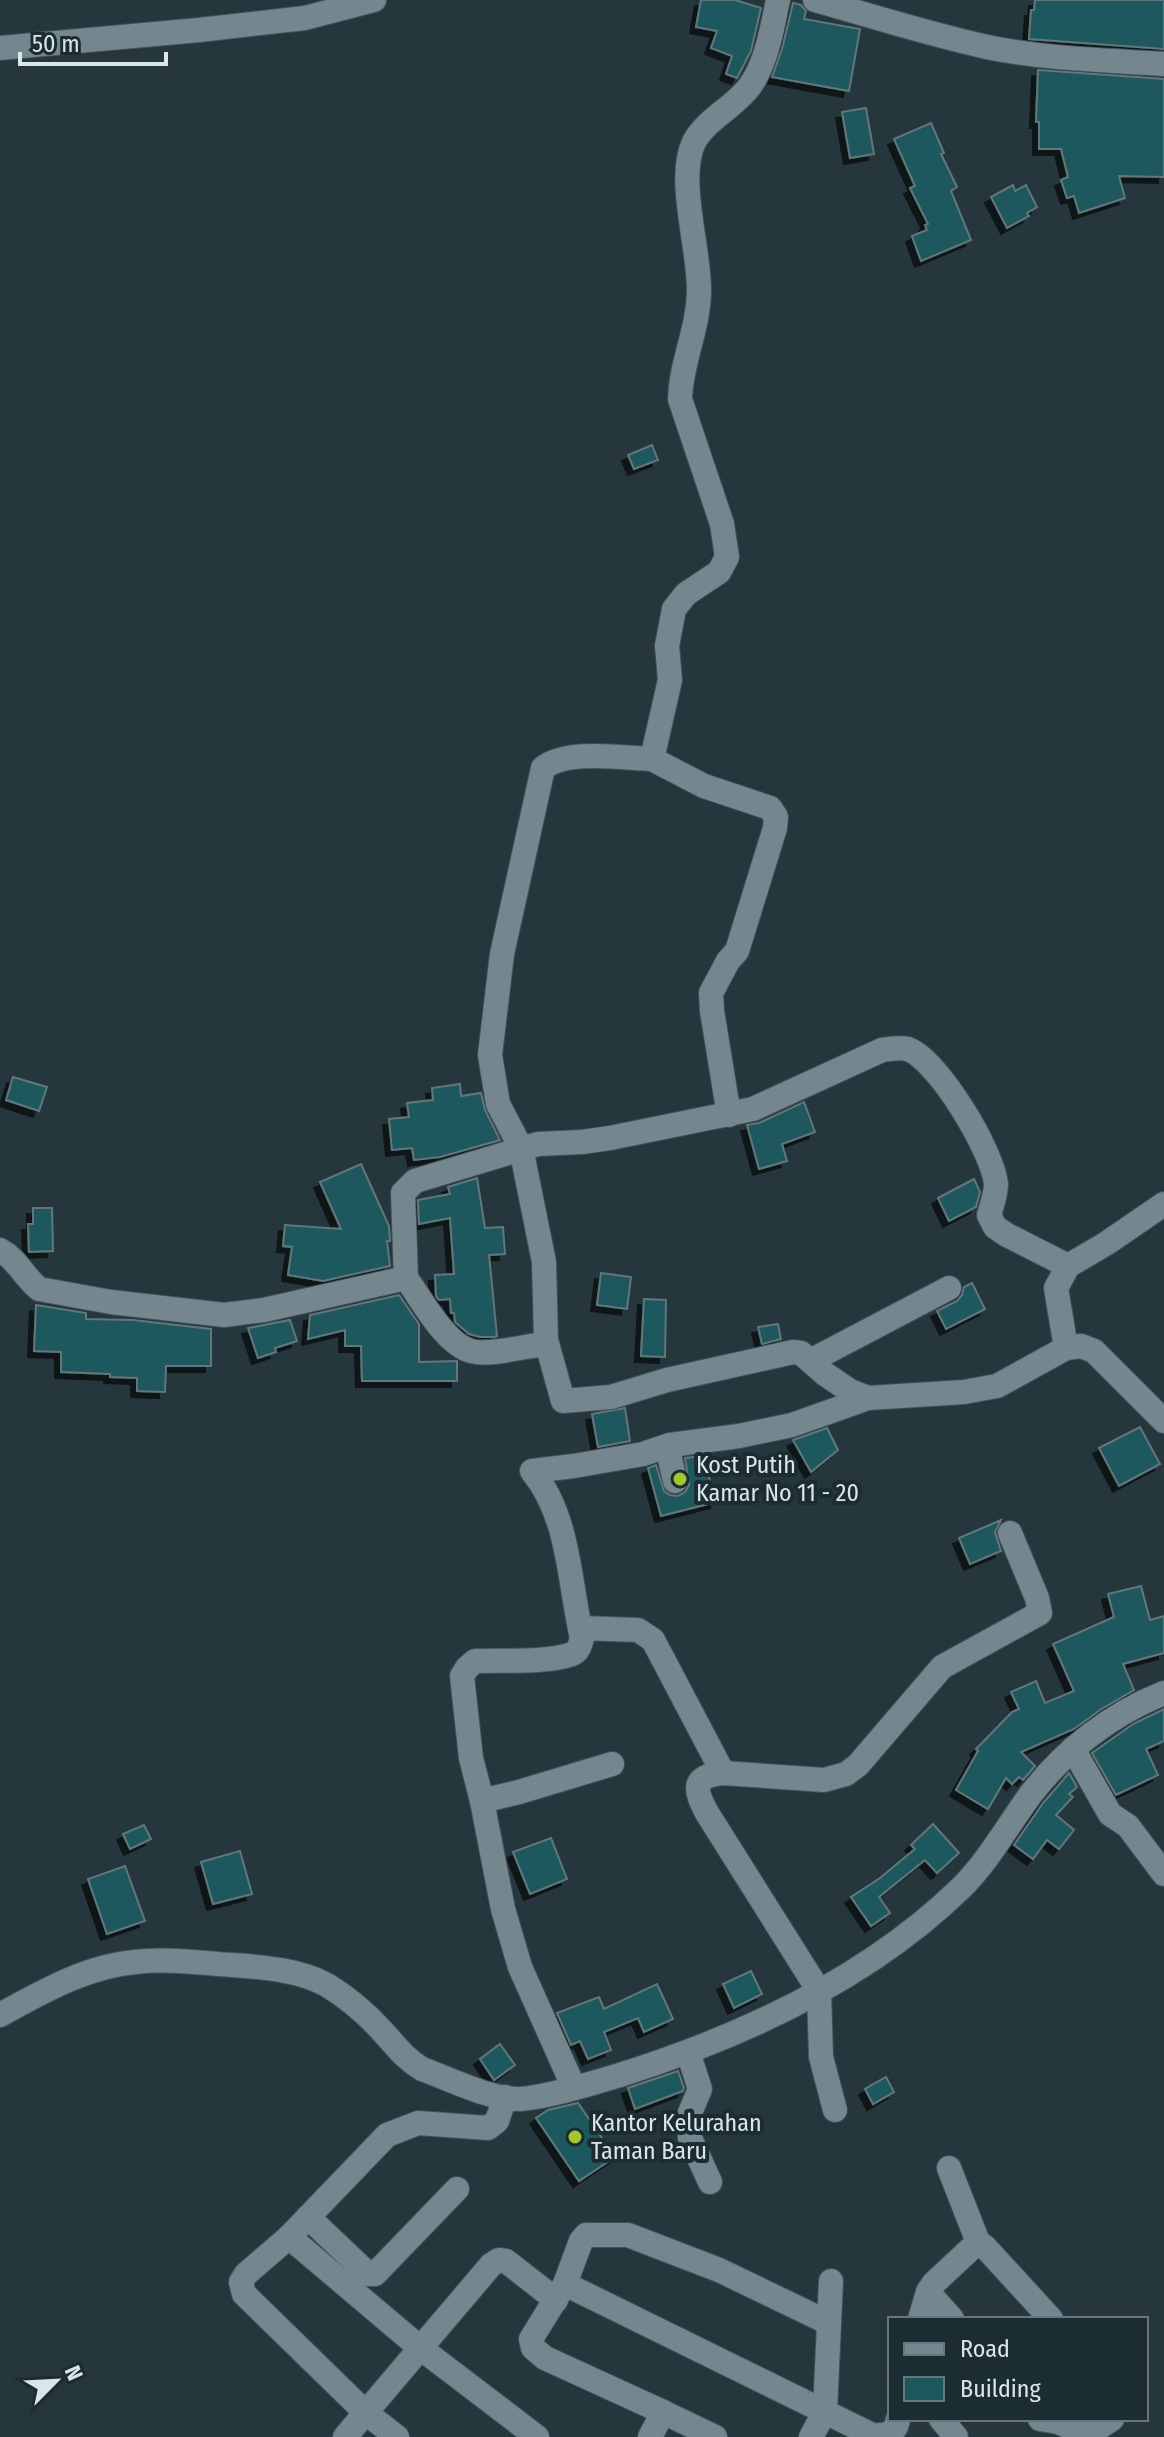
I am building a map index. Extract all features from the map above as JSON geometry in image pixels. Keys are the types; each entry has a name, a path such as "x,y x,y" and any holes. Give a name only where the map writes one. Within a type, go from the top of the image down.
{"street":[{"path":"0,48 305,18 374,0"},
{"path":"652,759 670,680 667,646 674,609 686,594 719,572 727,557 722,524 680,399 681,379 698,321 700,289 688,187 688,159 695,139 750,87 769,42 778,0"},
{"path":"815,0 874,9 989,47 1054,56 1164,64"},
{"path":"729,1115 711,993 737,951 776,817 770,808 704,786 652,759 565,757 551,762 543,768 502,954 490,1055 498,1104 521,1148 544,1262 546,1340 563,1401 611,1397 667,1380 793,1352 812,1360 825,1374 850,1391 868,1398"},
{"path":"546,1340 539,1345 487,1352 471,1351 447,1337 406,1278 402,1200 407,1187 415,1181 538,1144 610,1138 753,1109 882,1050 907,1049 927,1062 953,1093 992,1162 996,1186 989,1215 995,1227 1068,1266"},
{"path":"1066,1348 1056,1288 1068,1266 1164,1204"},
{"path":"0,1250 10,1255 29,1281 39,1289 111,1302 224,1315 264,1310 406,1278"},
{"path":"812,1360 949,1288"},
{"path":"574,2088 520,1967 503,1909 471,1758 462,1676 475,1661 541,1659 573,1653 579,1648 582,1638 562,1530 540,1480 532,1471 643,1454 670,1445 792,1425 868,1398 964,1392 997,1386 1066,1348 1081,1346 1094,1351 1164,1421"},
{"path":"670,1445 675,1481"},
{"path":"835,2110 821,2057 819,1991 699,1798 698,1785 702,1778 723,1773 824,1780 846,1774 858,1765 942,1667 1040,1613 1037,1598 1010,1533"},
{"path":"580,1628 638,1630 653,1640 723,1773"},
{"path":"0,2015 74,1977 113,1965 176,1961 269,1968 324,1984 357,2006 410,2062 422,2069 505,2097 520,2099 574,2088 688,2052 756,2024 812,1996 893,1944 965,1884 1029,1797 1073,1749 1123,1713 1164,1693"},
{"path":"1073,1749 1105,1808 1128,1826 1164,1874"},
{"path":"482,1801 612,1764"},
{"path":"688,2052 700,2089 689,2115 690,2138 710,2182"},
{"path":"397,2437 366,2413 244,2294 241,2282 387,2135 418,2123 488,2128 497,2121 505,2097"},
{"path":"949,2168 978,2242 1049,2317"},
{"path":"308,2217 368,2274 375,2274 457,2189"},
{"path":"715,2437 545,2358 533,2348 531,2339 560,2292 586,2235 628,2235 719,2270 829,2323"},
{"path":"289,2237 419,2347 537,2437"},
{"path":"921,2317 934,2283 978,2242"},
{"path":"345,2437 419,2347 491,2265 499,2260 560,2292 872,2435 883,2436 896,2430"},
{"path":"811,2437 825,2411 831,2281"},
{"path":"928,2292 950,2317"},
{"path":"650,2437 663,2412"},
{"path":"943,2421 956,2437"},
{"path":"1052,2421 1088,2435 1109,2421"}],"building":[{"path":"701,0 735,0 761,8 751,51 737,78 726,74 732,56 711,48 717,31 696,27"},
{"path":"1035,0 1164,0 1164,49 1029,39 1031,10 1034,10"},
{"path":"793,3 801,5 806,11 804,19 860,29 849,91 772,77"},
{"path":"1038,70 1164,79 1164,177 1119,176 1125,198 1079,213 1074,196 1067,198 1061,180 1068,177 1061,149 1039,149 1039,122 1036,122"},
{"path":"866,108 874,154 850,158 842,112"},
{"path":"931,123 944,153 941,154 957,187 951,191 971,240 921,261 912,236 927,230 925,225 928,224 910,188 915,186 894,139"},
{"path":"1013,185 1015,191 1026,185 1037,207 1027,213 1029,216 1007,228 991,197"},
{"path":"652,445 658,460 634,469 628,455"},
{"path":"13,1077 47,1087 39,1111 6,1100"},
{"path":"460,1084 461,1096 481,1093 485,1110 500,1140 440,1157 414,1160 412,1148 392,1150 389,1119 409,1117 407,1103 433,1100 432,1088"},
{"path":"804,1102 815,1132 782,1144 787,1161 759,1169 747,1125 759,1123"},
{"path":"361,1164 389,1226 390,1266 323,1281 288,1275 292,1247 283,1246 285,1225 341,1229 320,1182"},
{"path":"477,1178 485,1228 503,1227 505,1254 489,1255 497,1336 494,1337 469,1334 455,1322 450,1299 439,1300 436,1296 435,1275 454,1274 450,1218 419,1224 418,1200 450,1194 448,1187"},
{"path":"974,1179 980,1192 976,1207 949,1221 938,1198"},
{"path":"33,1208 52,1208 53,1251 29,1252 28,1224 33,1224"},
{"path":"601,1273 631,1277 627,1309 597,1305"},
{"path":"972,1283 985,1309 946,1329 937,1311 957,1301 964,1287"},
{"path":"399,1295 419,1324 419,1362 457,1361 457,1381 362,1381 361,1346 345,1346 345,1330 308,1339 310,1315"},
{"path":"644,1299 666,1300 665,1357 641,1356"},
{"path":"36,1305 86,1313 86,1319 133,1320 211,1329 211,1366 166,1366 165,1392 137,1391 137,1378 61,1372 61,1352 34,1351"},
{"path":"290,1320 297,1341 258,1358 248,1328"},
{"path":"778,1324 781,1339 762,1344 758,1327"},
{"path":"625,1408 630,1441 598,1447 592,1414"},
{"path":"1140,1427 1160,1464 1119,1486 1099,1448"},
{"path":"827,1428 838,1450 811,1472 793,1440"},
{"path":"703,1456 716,1502 661,1516 648,1468 656,1465 664,1491 678,1496 689,1485 685,1458"},
{"path":"1001,1520 995,1532 1001,1551 970,1564 959,1538"},
{"path":"1141,1586 1150,1620 1164,1616 1164,1653 1123,1664 1134,1690 1074,1729 1021,1752 1035,1766 1023,1780 1019,1777 1012,1784 1006,1778 988,1809 956,1790 978,1751 976,1749 1012,1712 1019,1709 1011,1692 1036,1681 1045,1703 1074,1691 1053,1644 1114,1617 1108,1594"},
{"path":"1164,1709 1164,1741 1146,1749 1158,1775 1116,1795 1092,1753 1133,1724"},
{"path":"1069,1773 1077,1787 1069,1794 1073,1797 1056,1815 1074,1830 1059,1849 1047,1840 1033,1859 1014,1845 1043,1803"},
{"path":"933,1824 959,1853 937,1873 925,1860 879,1897 890,1913 871,1926 851,1897 915,1849 911,1845"},
{"path":"144,1825 151,1839 130,1849 123,1834"},
{"path":"551,1838 567,1879 530,1894 513,1852"},
{"path":"240,1851 252,1894 213,1904 201,1862"},
{"path":"125,1866 145,1921 107,1934 88,1879"},
{"path":"751,1971 762,1994 734,2008 723,1984"},
{"path":"657,1984 673,2019 644,2032 638,2018 604,2032 611,2050 588,2059 580,2041 571,2045 557,2013 599,1997 604,2009"},
{"path":"500,2044 515,2065 494,2080 480,2059"},
{"path":"678,2071 683,2091 635,2109 628,2088"},
{"path":"886,2077 894,2092 873,2104 865,2089"},
{"name":"Kantor Kelurahan Taman Baru","path":"578,2103 615,2157 579,2181 536,2118 548,2110"}],"place":[{"name":"Kost Putih Kamar No 11 - 20","path":"680,1479"},
{"name":"Kantor Kelurahan Taman Baru","path":"575,2137"}]}
